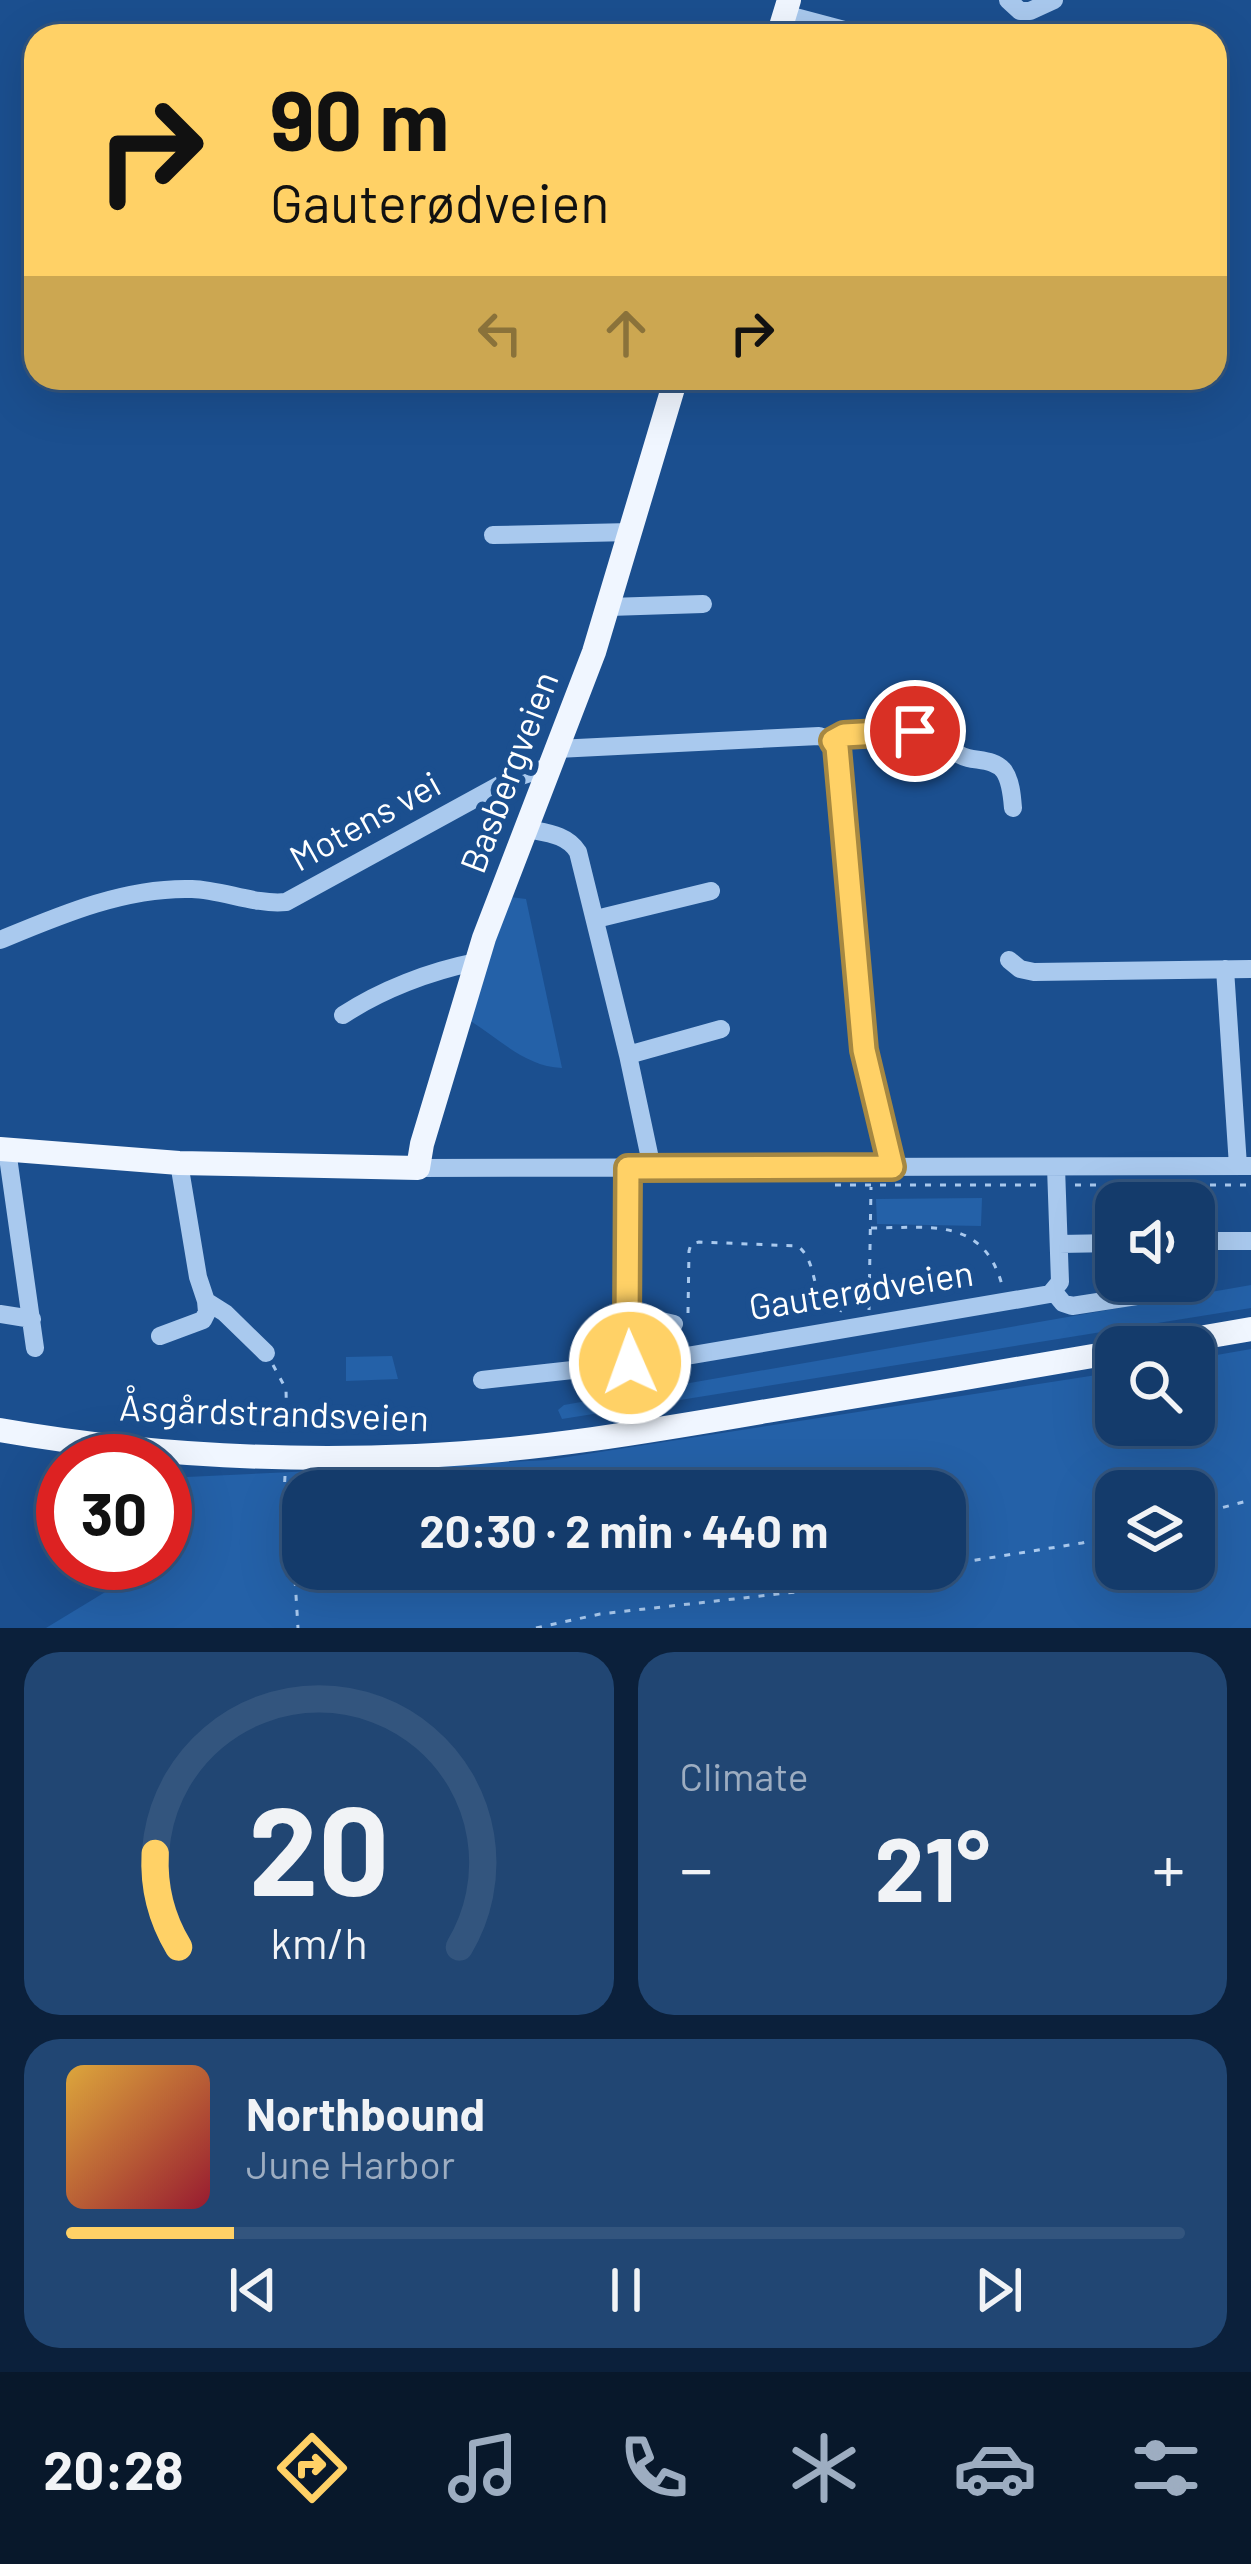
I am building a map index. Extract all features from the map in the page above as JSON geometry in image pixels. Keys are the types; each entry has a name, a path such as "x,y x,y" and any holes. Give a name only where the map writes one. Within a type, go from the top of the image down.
{"main road":[{"name":"Basbergveien","path":"418,1168 476,962 609,608 672,390"},
{"path":"4,1149 179,1163 418,1168"},
{"path":"1215,1335 1251,1329"},
{"name":"Åsgårdstrandsveien","path":"0,1430 173,1452 418,1456 582,1441 1095,1356"}],"street":[{"path":"1008,0 1020,11 1054,0"},
{"path":"783,17 814,24"},
{"path":"493,535 631,532"},
{"path":"609,608 703,604"},
{"name":"Motens vei","path":"0,940 97,903 161,892 194,889 272,904 286,902 509,780 542,769 553,759 819,736 833,741 844,735 925,732 955,753 998,766 1011,787 1013,808"},
{"path":"833,741 864,1050 892,1167"},
{"path":"527,829 575,845 652,1168"},
{"path":"596,919 711,891"},
{"path":"1009,960 1034,972 1251,969"},
{"path":"343,1015 437,972 476,962"},
{"path":"418,1168 1245,1166 1225,970"},
{"path":"628,1054 721,1029"},
{"path":"4,1149 10,1239 35,1348"},
{"path":"160,1336 203,1320 207,1312 179,1163"},
{"path":"1056,1167 1060,1282 1054,1292 1072,1306 1098,1302"},
{"path":"628,1168 630,1363"},
{"path":"1215,1241 1251,1241"},
{"path":"1059,1244 1095,1243"},
{"name":"Gauterødveien","path":"482,1381 630,1363 1054,1292"},
{"path":"206,1301 266,1353"},
{"path":"627,1313 681,1322"},
{"path":"0,1314 32,1319"}],"path":[{"path":"681,1322 689,1251 691,1244 699,1242 798,1246 805,1251 818,1296 835,1309 868,1321 872,1185"},
{"path":"872,1228 950,1228 967,1234 998,1272 1004,1303"},
{"path":"266,1353 286,1388 283,1511 298,1628"},
{"path":"1215,1509 1251,1500"},
{"path":"966,1562 1095,1540"},
{"path":"536,1628 600,1614 810,1590"}],"shaded area":[{"path":"510,897 526,899 562,1068 524,1057 469,1020"},
{"path":"982,1198 981,1226 877,1224 876,1199"},
{"path":"1251,1285 1251,1308 1139,1326 1095,1326 1095,1333 562,1419 558,1410 564,1405 1154,1302 1215,1302 1215,1291"},
{"path":"1251,1349 1251,1628 46,1628 109,1590 192,1590 192,1477 282,1473 282,1590 966,1590 966,1470 335,1470 548,1460 1095,1375 1095,1446 1215,1446 1215,1355"},
{"path":"392,1356 398,1379 346,1381 346,1357"}],"route":[{"path":"630,1363 628,1168 892,1167 864,1050 833,741 844,735 915,731"}]}
